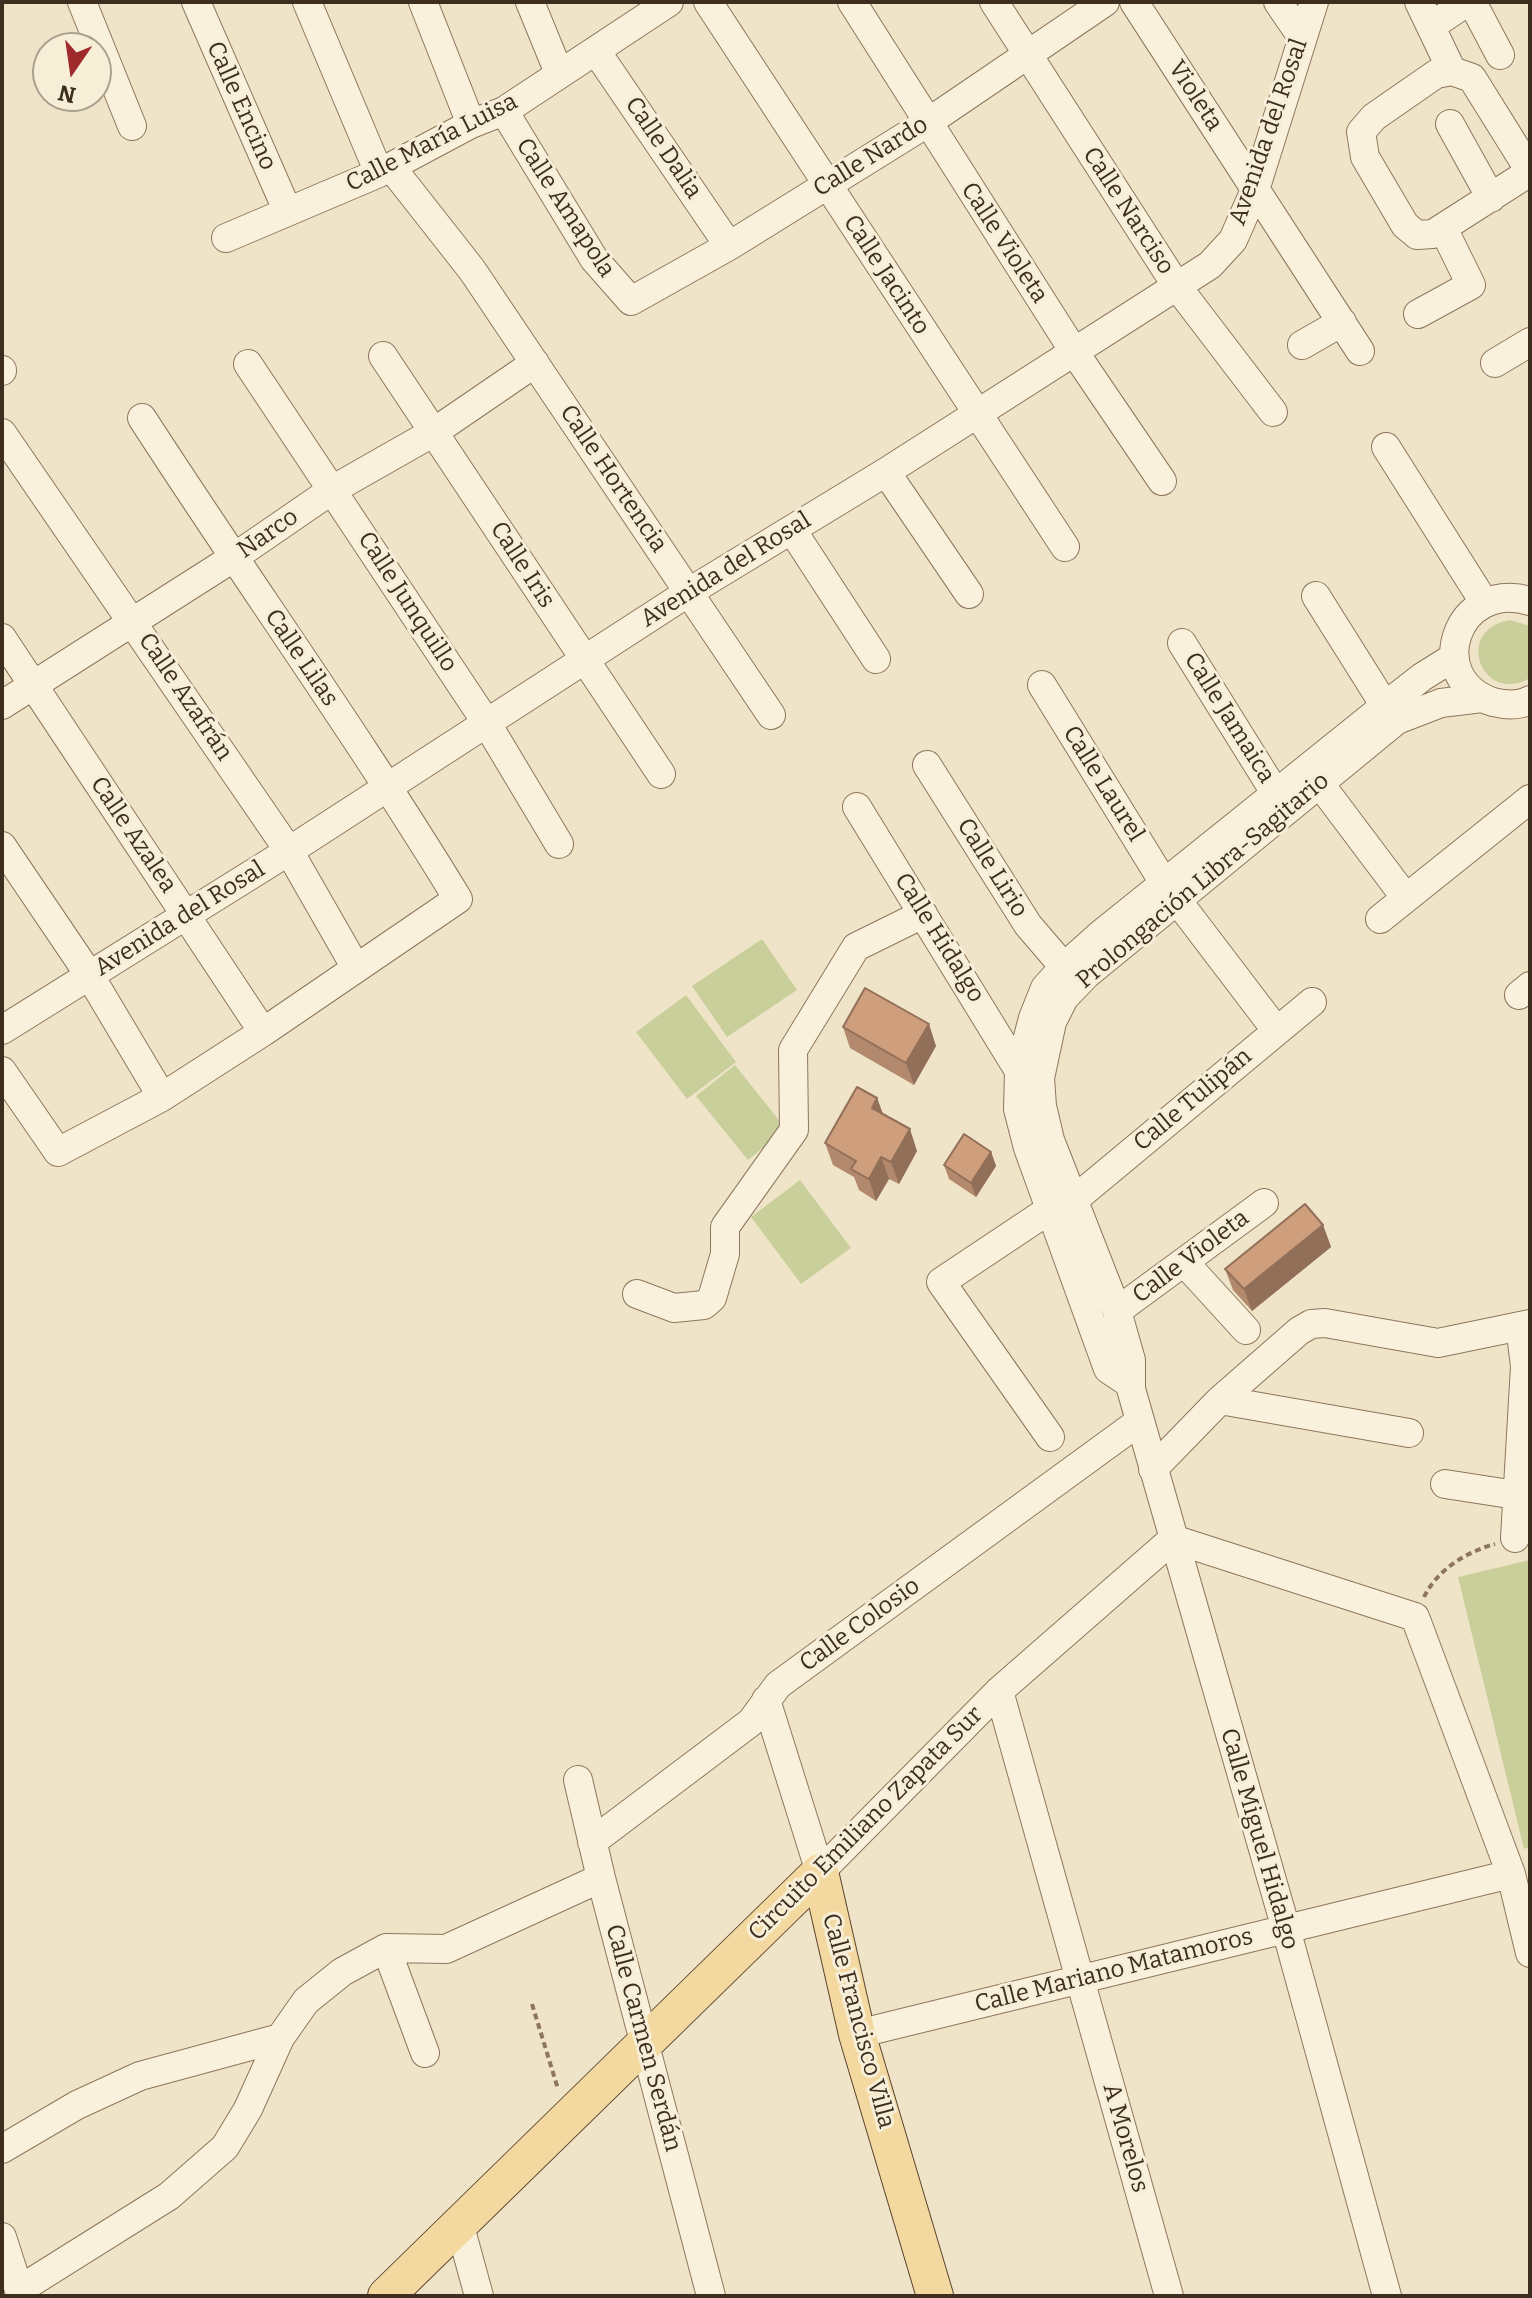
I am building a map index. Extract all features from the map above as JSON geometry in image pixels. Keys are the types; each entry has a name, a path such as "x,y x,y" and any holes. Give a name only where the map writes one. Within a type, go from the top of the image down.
{"main road":[{"name":"Calle Francisco Villa","path":"820,1872 857,2034 935,2296"},
{"name":"Circuito Emiliano Zapata Sur","path":"386,2296 820,1872"}],"street":[{"path":"82,2 132,126"},
{"name":"Calle Encino","path":"196,2 287,210"},
{"path":"307,2 385,170 472,270 535,363"},
{"path":"423,2 471,124"},
{"path":"530,2 559,73"},
{"name":"Calle Jacinto","path":"708,2 1065,547"},
{"name":"Calle Violeta","path":"852,2 1073,350 1162,481"},
{"name":"Calle Narciso","path":"994,2 1176,285 1273,412"},
{"name":"Calle Nardo","path":"631,301 729,246 927,123 1105,2"},
{"name":"Violeta","path":"1134,2 1360,351"},
{"path":"1278,2 1302,37"},
{"name":"Avenida del Rosal","path":"2,1030 289,851 689,592 886,472 1210,265 1233,240 1255,190 1314,2"},
{"path":"1452,71 1425,14 1470,2 1500,55"},
{"name":"Calle María Luisa","path":"226,238 385,170 471,124 504,111 662,4"},
{"name":"Calle Dalia","path":"596,51 729,246"},
{"path":"1418,314 1471,285 1430,232 1405,225 1365,157 1361,132 1374,117 1436,74 1452,71 1472,78 1530,172 1430,232"},
{"name":"Calle Amapola","path":"504,111 594,259 631,301"},
{"path":"1450,124 1491,198"},
{"path":"1302,345 1342,322"},
{"path":"1495,363 1530,342"},
{"name":"Calle Iris","path":"383,356 661,774"},
{"name":"Narco","path":"2,705 233,558 332,490 434,432 535,363"},
{"name":"Calle Hortencia","path":"535,363 771,715"},
{"name":"Calle Junquillo","path":"248,364 486,722 559,844"},
{"name":"Calle Lilas","path":"142,418 233,558 389,786 458,899 356,968"},
{"name":"Calle Azafrán","path":"2,433 289,851 356,968"},
{"path":"1386,447 1484,602"},
{"path":"886,472 969,594"},
{"path":"792,530 876,659"},
{"path":"1316,596 1391,713"},
{"path":"1482,698 1468,687 1454,657 1460,625 1484,602 1499,597 1530,601"},
{"name":"Calle Azalea","path":"2,638 263,1032"},
{"name":"Calle Jamaica","path":"1182,643 1276,794"},
{"name":"Prolongación Libra-Sagitario","path":"1454,657 1422,677 1391,713 1320,784 1171,893 1064,967 1045,988 1033,1018 1019,1071 1018,1109 1028,1148 1064,1204 1117,1311 1131,1360 1129,1383 1108,1369 1064,1204 1042,1106 1040,1078 1052,1022 1064,998 1171,893 1276,794 1391,713 1482,698 1503,705 1530,700"},
{"name":"Calle Laurel","path":"1042,685 1171,893 1276,1030"},
{"name":"Calle Lirio","path":"927,765 1028,925 1064,967"},
{"path":"1320,784 1405,897"},
{"path":"1380,919 1530,799"},
{"name":"Calle Hidalgo","path":"857,807 1019,1071"},
{"path":"2,846 90,976 162,1097"},
{"path":"637,1294 674,1308 704,1305 712,1298 725,1254 725,1227 794,1130 793,1050 856,947 923,914"},
{"path":"2,1071 58,1152 162,1097 356,968"},
{"name":"Calle Tulipán","path":"1050,1437 941,1282 1064,1204 1312,1002"},
{"name":"Calle Violeta","path":"1117,1311 1264,1203"},
{"path":"1184,1262 1246,1330"},
{"path":"1153,1469 1220,1400 1311,1324 1325,1323 1438,1343 1525,1325 1515,1538"},
{"name":"Calle Miguel Hidalgo","path":"1129,1383 1286,1929 1387,2296"},
{"path":"1220,1400 1409,1433"},
{"name":"Calle Colosio","path":"592,1842 751,1722 778,1685 1140,1421"},
{"path":"1445,1484 1516,1495"},
{"path":"1173,1539 1415,1617 1511,1874 1530,1953"},
{"name":"Circuito Emiliano Zapata Sur","path":"820,1872 999,1691 1173,1539"},
{"name":"A Morelos","path":"999,1691 1169,2296"},
{"name":"Calle Francisco Villa","path":"766,1700 820,1872"},
{"name":"Calle Carmen Serdán","path":"578,1780 711,2296"},
{"name":"Calle Mariano Matamoros","path":"857,2034 1511,1874"},
{"path":"2,2237 20,2293 169,2196 225,2147 248,2109 280,2038 306,2001 342,1972 386,1948 446,1949 601,1878"},
{"path":"386,1948 425,2053"},
{"path":"2,2149 77,2105 140,2076 280,2038"},
{"path":"459,2223 479,2296"}],"path":[{"path":"1415,1617 1432,1581 1477,1549 1515,1538"},
{"path":"532,2004 567,2118"}],"green space":[{"path":"1510,620 1530,626 1530,678 1513,684 1499,682 1488,675 1478,650 1482,637 1492,627"},
{"path":"762,939 797,990 727,1037 692,986"},
{"path":"686,995 736,1062 687,1099 636,1032"},
{"path":"735,1065 786,1129 748,1160 696,1096"},
{"path":"800,1180 851,1248 801,1284 751,1217"},
{"path":"1530,1560 1530,1847 1524,1849 1458,1577"}],"building":[{"path":"865,988 929,1024 906,1063 843,1027"},
{"path":"857,1087 877,1098 872,1108 910,1129 891,1162 881,1157 869,1179 851,1169 856,1161 825,1143"},
{"path":"964,1134 991,1152 971,1183 944,1165"},
{"path":"1305,1204 1323,1225 1244,1289 1225,1269"}]}
